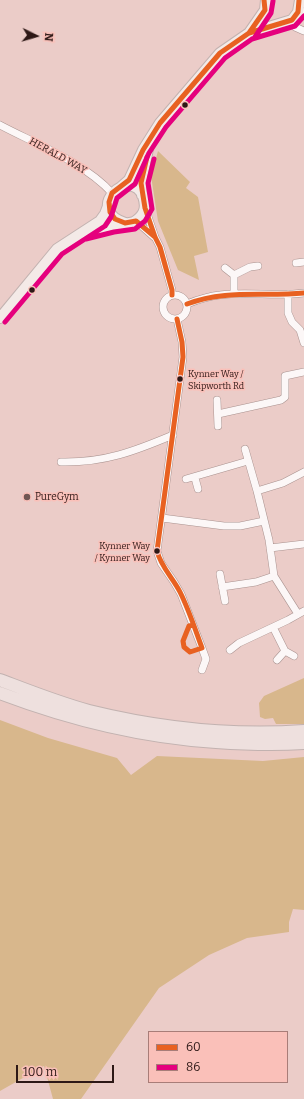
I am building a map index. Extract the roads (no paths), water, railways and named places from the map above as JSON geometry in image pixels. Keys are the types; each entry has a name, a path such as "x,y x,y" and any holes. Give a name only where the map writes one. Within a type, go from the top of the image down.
{"highway":[{"path":"0,674 70,698 130,713 215,724 304,727"},
{"path":"0,680 89,711 131,720 217,731 304,731"},
{"path":"0,693 28,704 88,722 180,740 247,744 304,743"},
{"path":"0,702 26,712 86,728 144,741 185,747 247,751 304,750"}],"main road":[{"path":"249,33 265,10 266,0"},
{"path":"83,233 100,221 105,214 112,193 129,180 160,123 220,53 249,33 285,22 296,16 300,5"},
{"path":"265,10 273,21 285,22"},
{"path":"0,318 57,249 69,240 98,228 125,223 136,220 140,217 145,208 141,183 150,141"},
{"path":"121,187 135,187 142,195"},
{"path":"108,206 113,217 125,223"}],"street":[{"path":"285,22 304,31"},
{"name":"HERALD WAY","path":"0,125 82,168 112,193"},
{"path":"145,208 160,247 172,290 172,295"},
{"path":"136,220 155,237"},
{"path":"234,275 250,267 258,266"},
{"path":"224,268 234,275"},
{"path":"234,275 234,294"},
{"path":"187,304 218,295 304,293"},
{"path":"288,294 288,313 292,322 300,330 304,343"},
{"path":"172,295 180,296 186,301 187,304 185,313 177,319 169,318 162,310 164,301 167,297 172,295"},
{"path":"177,319 182,342 183,357 157,546 158,557 181,594 198,636 206,659 202,670"},
{"path":"218,414 280,400 285,397 285,376 304,372"},
{"path":"217,400 218,426"},
{"path":"61,462 78,463 106,459 146,447 173,435"},
{"path":"230,650 239,643 301,612 274,576 264,521 245,449"},
{"path":"186,479 195,478 248,461"},
{"path":"257,491 283,483 304,472"},
{"path":"195,478 198,489"},
{"path":"162,518 224,526 240,526 264,521"},
{"path":"270,548 304,544"},
{"path":"220,574 225,601"},
{"path":"222,587 256,582 274,576"},
{"path":"273,627 285,651 294,656"},
{"path":"277,660 285,651"}],"place":[{"name":"Kynner Way / Skipworth Rd","path":"180,379"},
{"name":"PureGym","path":"27,497"},
{"name":"Kynner Way / Kynner Way","path":"157,551"}]}
